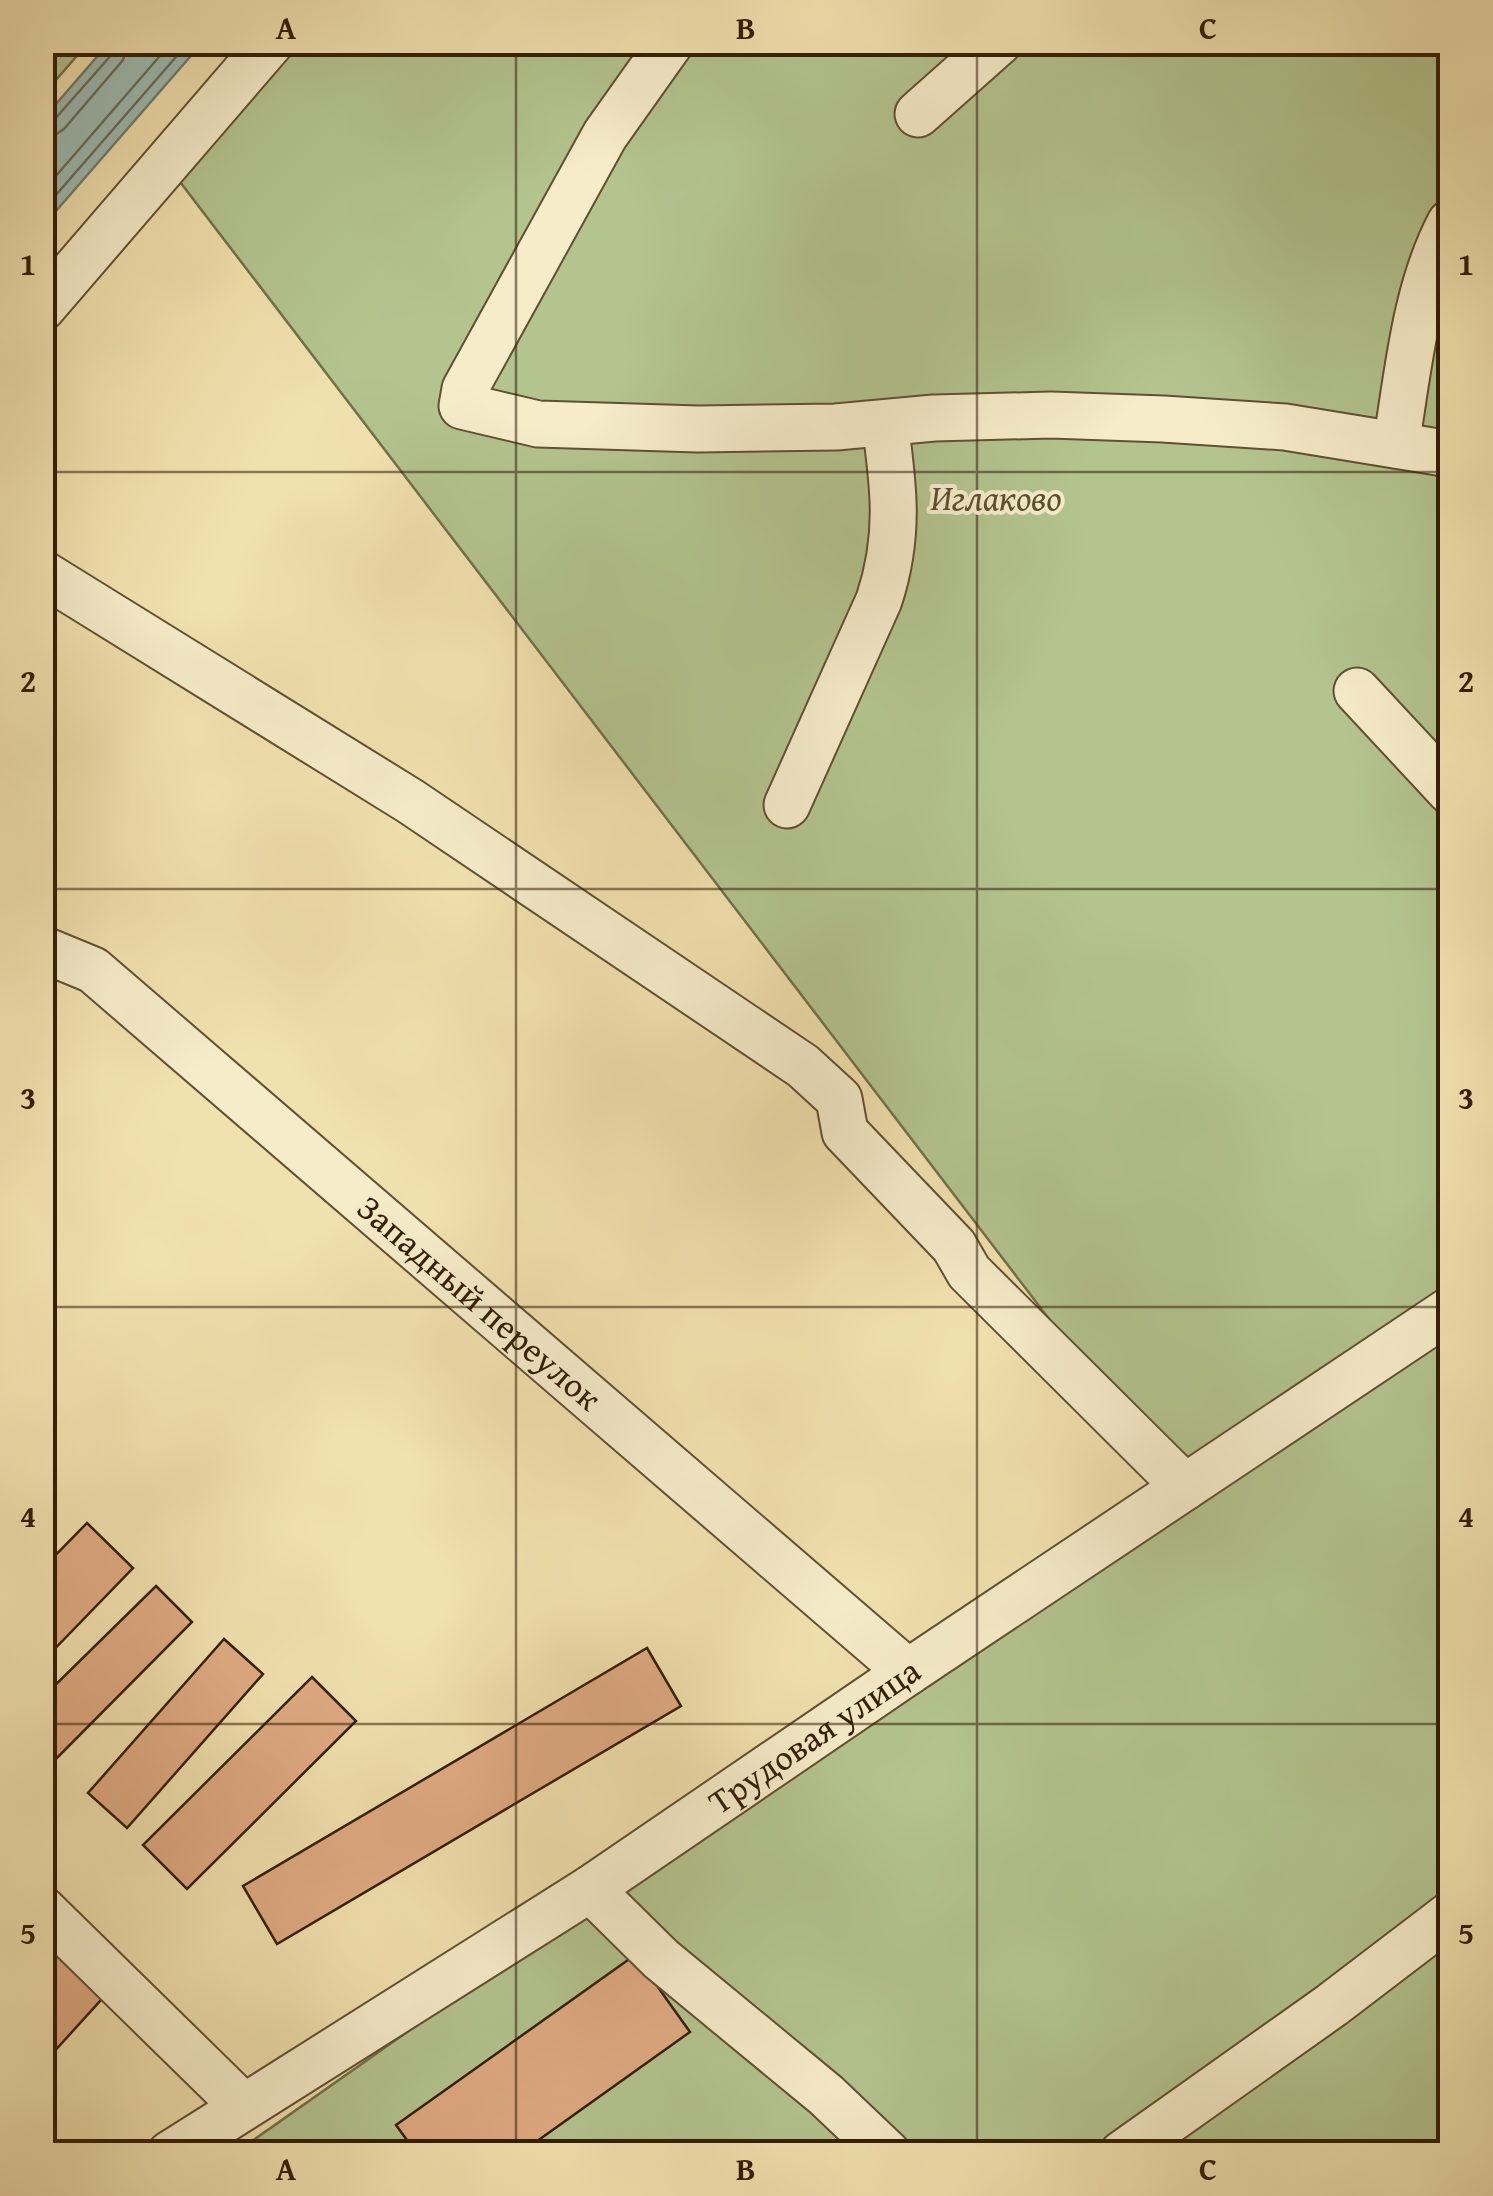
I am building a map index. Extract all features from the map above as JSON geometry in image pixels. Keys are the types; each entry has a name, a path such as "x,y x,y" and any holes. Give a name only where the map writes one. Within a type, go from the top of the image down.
{"street":[{"path":"42,308 271,42"},
{"path":"672,42 598,148 466,389 462,406 538,424 607,427 777,428 1032,416 1162,418 1284,427 1450,454"},
{"path":"918,114 1000,42"},
{"path":"1396,445 1413,342 1436,255 1450,223"},
{"path":"788,806 891,565 894,490 884,423"},
{"path":"42,573 410,801 803,1066 838,1099 844,1132 954,1246 969,1272 1185,1488"},
{"path":"1357,691 1450,791"},
{"name":"Западный переулок","path":"42,949 93,970 908,1672"},
{"name":"Трудовая улица","path":"207,2136 590,1889 1450,1310"},
{"path":"590,1889 661,1959 826,2095 888,2154"},
{"path":"42,1910 207,2136"},
{"path":"1122,2154 1332,2005 1450,1915"}],"green space":[{"path":"42,43 88,43 43,95"},
{"name":"Иглаково","path":"295,43 1450,43 1450,2153 235,2153 1179,1489 174,174"}],"water":[{"path":"109,43 202,43 43,226 43,119"}],"building":[{"path":"87,1523 133,1568 42,1662 42,1569"},
{"path":"156,1586 192,1622 49,1766 42,1759 42,1698"},
{"path":"224,1639 263,1674 127,1828 88,1793"},
{"path":"647,1648 681,1706 277,1944 243,1886"},
{"path":"312,1677 356,1721 187,1889 143,1845"},
{"path":"42,1909 120,1979 42,2065"},
{"path":"635,1955 690,2032 519,2154 417,2154 396,2125"}]}
